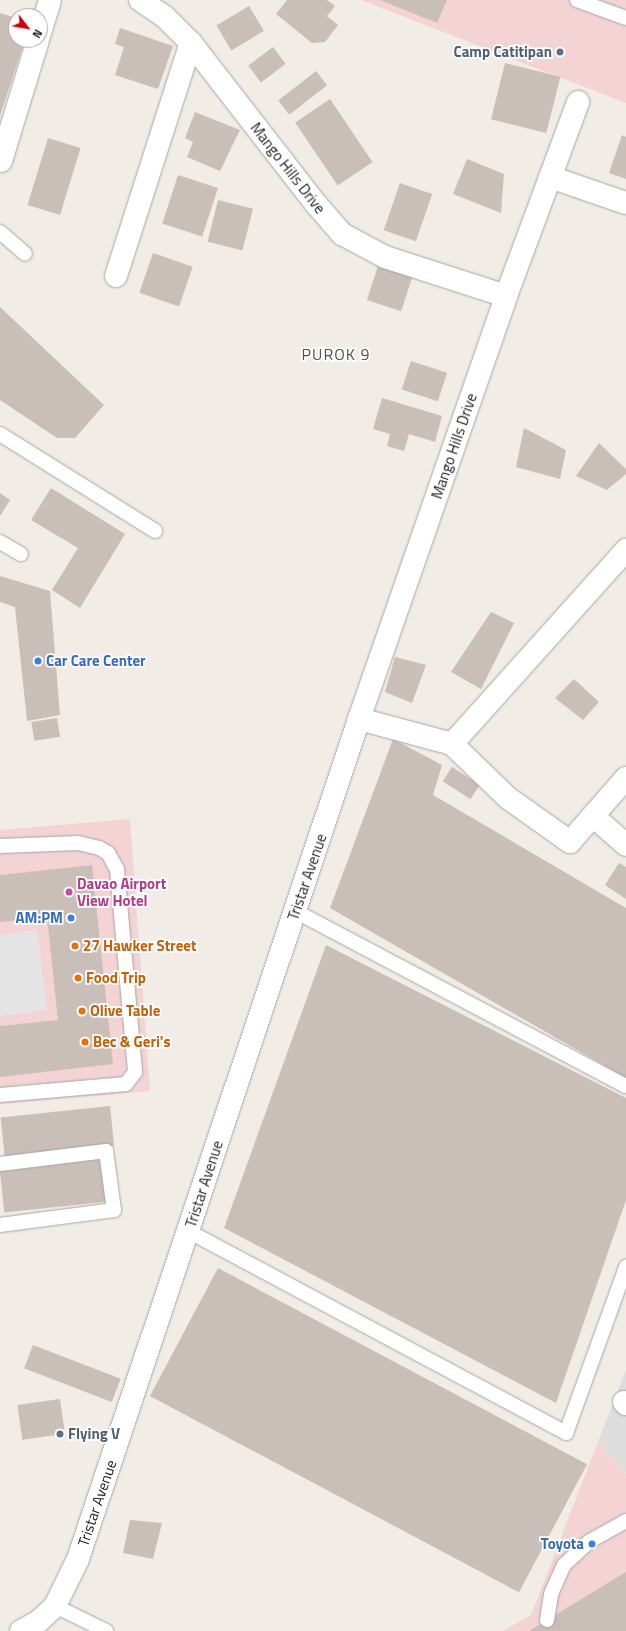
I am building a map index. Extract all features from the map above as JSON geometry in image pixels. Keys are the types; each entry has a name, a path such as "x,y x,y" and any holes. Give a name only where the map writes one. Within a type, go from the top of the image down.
{"street":[{"name":"Mango Hills Drive","path":"140,0 165,17 192,43 316,204 342,234 385,257 506,296 359,719"},
{"path":"116,276 192,43"},
{"path":"1,161 36,48"},
{"path":"506,296 578,102"},
{"path":"550,177 626,203"},
{"path":"452,744 626,550"},
{"path":"359,719 452,744 503,793 570,842 626,778"},
{"name":"Tristar Avenue","path":"21,1631 40,1621 55,1606 78,1559 359,719"},
{"path":"593,816 626,845"}],"lane":[{"path":"577,0 626,18"},
{"path":"0,232 25,254"},
{"path":"0,434 155,531"},
{"path":"0,542 21,554"},
{"path":"0,846 78,843 99,848 108,853 117,869 135,1072 126,1084 0,1095"},
{"path":"295,911 626,1086"},
{"path":"0,1164 106,1151 114,1210 0,1225"},
{"path":"188,1231 566,1433 626,1266"},
{"path":"547,1620 551,1594 568,1560 590,1541 626,1521"},
{"path":"55,1606 106,1631"}],"shaded area":[{"name":"Camp Catitipan","path":"361,0 626,0 626,103"},
{"path":"130,819 150,1091 0,1104 0,830"},
{"path":"37,930 47,1010 0,1016 0,935"},
{"path":"626,1370 626,1473 598,1442"},
{"name":"Toyota","path":"598,1442 626,1473 626,1631 503,1631 531,1615"}],"building":[{"path":"287,0 327,0 335,6 327,16 338,25 325,42 312,43 276,14"},
{"path":"380,0 447,0 437,23"},
{"path":"249,6 264,31 231,50 216,26"},
{"path":"0,13 8,16 8,48 22,48 0,116"},
{"path":"120,28 173,46 158,89 115,75 124,47 115,44"},
{"path":"273,47 286,64 261,82 248,66"},
{"path":"505,63 560,77 546,133 491,119"},
{"path":"316,71 327,85 289,115 278,101"},
{"path":"330,99 372,162 338,185 295,122"},
{"path":"195,112 240,130 220,171 187,157 193,142 185,138"},
{"path":"622,135 626,137 626,179 609,173"},
{"path":"48,138 81,148 60,215 28,205"},
{"path":"467,159 504,174 501,213 453,194"},
{"path":"178,175 218,188 202,236 162,224"},
{"path":"400,183 432,194 416,241 384,230"},
{"path":"218,200 253,209 243,250 208,242"},
{"path":"153,253 193,267 179,306 139,293"},
{"path":"379,263 413,274 401,311 367,300"},
{"path":"0,307 104,405 75,438 57,438 0,400"},
{"path":"411,361 447,373 438,401 402,390"},
{"path":"382,398 442,416 435,442 409,434 404,451 387,446 390,434 373,429"},
{"path":"524,428 566,450 560,479 516,467"},
{"path":"599,443 626,469 626,474 607,490 576,476"},
{"path":"51,488 125,534 80,608 52,590 78,548 31,520"},
{"path":"0,493 10,500 0,516"},
{"name":"Car Care Center","path":"0,576 50,591 60,715 27,721 15,607 0,602"},
{"path":"491,612 514,623 481,689 451,672"},
{"path":"395,657 426,665 412,703 385,692"},
{"path":"574,679 599,702 583,720 555,698"},
{"path":"57,718 60,737 34,741 31,722"},
{"path":"393,739 442,765 433,795 626,908 626,1078 330,908"},
{"path":"452,767 480,785 470,799 443,781"},
{"path":"619,863 626,867 626,899 605,885"},
{"path":"92,865 113,1064 0,1077 0,1026 58,1020 47,917 0,922 0,875"},
{"path":"326,945 626,1098 626,1200 556,1403 224,1228"},
{"path":"110,1106 114,1146 5,1157 1,1117"},
{"path":"101,1157 106,1202 4,1212 0,1168"},
{"path":"218,1268 587,1464 519,1592 150,1396"},
{"path":"33,1345 121,1379 112,1402 24,1368"},
{"path":"60,1399 65,1434 22,1440 17,1405"},
{"path":"130,1520 162,1523 153,1559 123,1553"},
{"path":"626,1572 626,1631 529,1631 547,1620"}],"place":[{"name":"Camp Catitipan","path":"560,52"},
{"name":"Car Care Center","path":"38,661"},
{"name":"Davao Airport View Hotel","path":"69,892"},
{"name":"AM:PM","path":"71,918"},
{"name":"27 Hawker Street","path":"75,946"},
{"name":"Food Trip","path":"78,978"},
{"name":"Olive Table","path":"82,1011"},
{"name":"Bec & Geri's","path":"85,1042"},
{"name":"Flying V","path":"60,1434"},
{"name":"Toyota","path":"592,1544"}],"district":[{"name":"PUROK 9","path":"336,354"}]}
